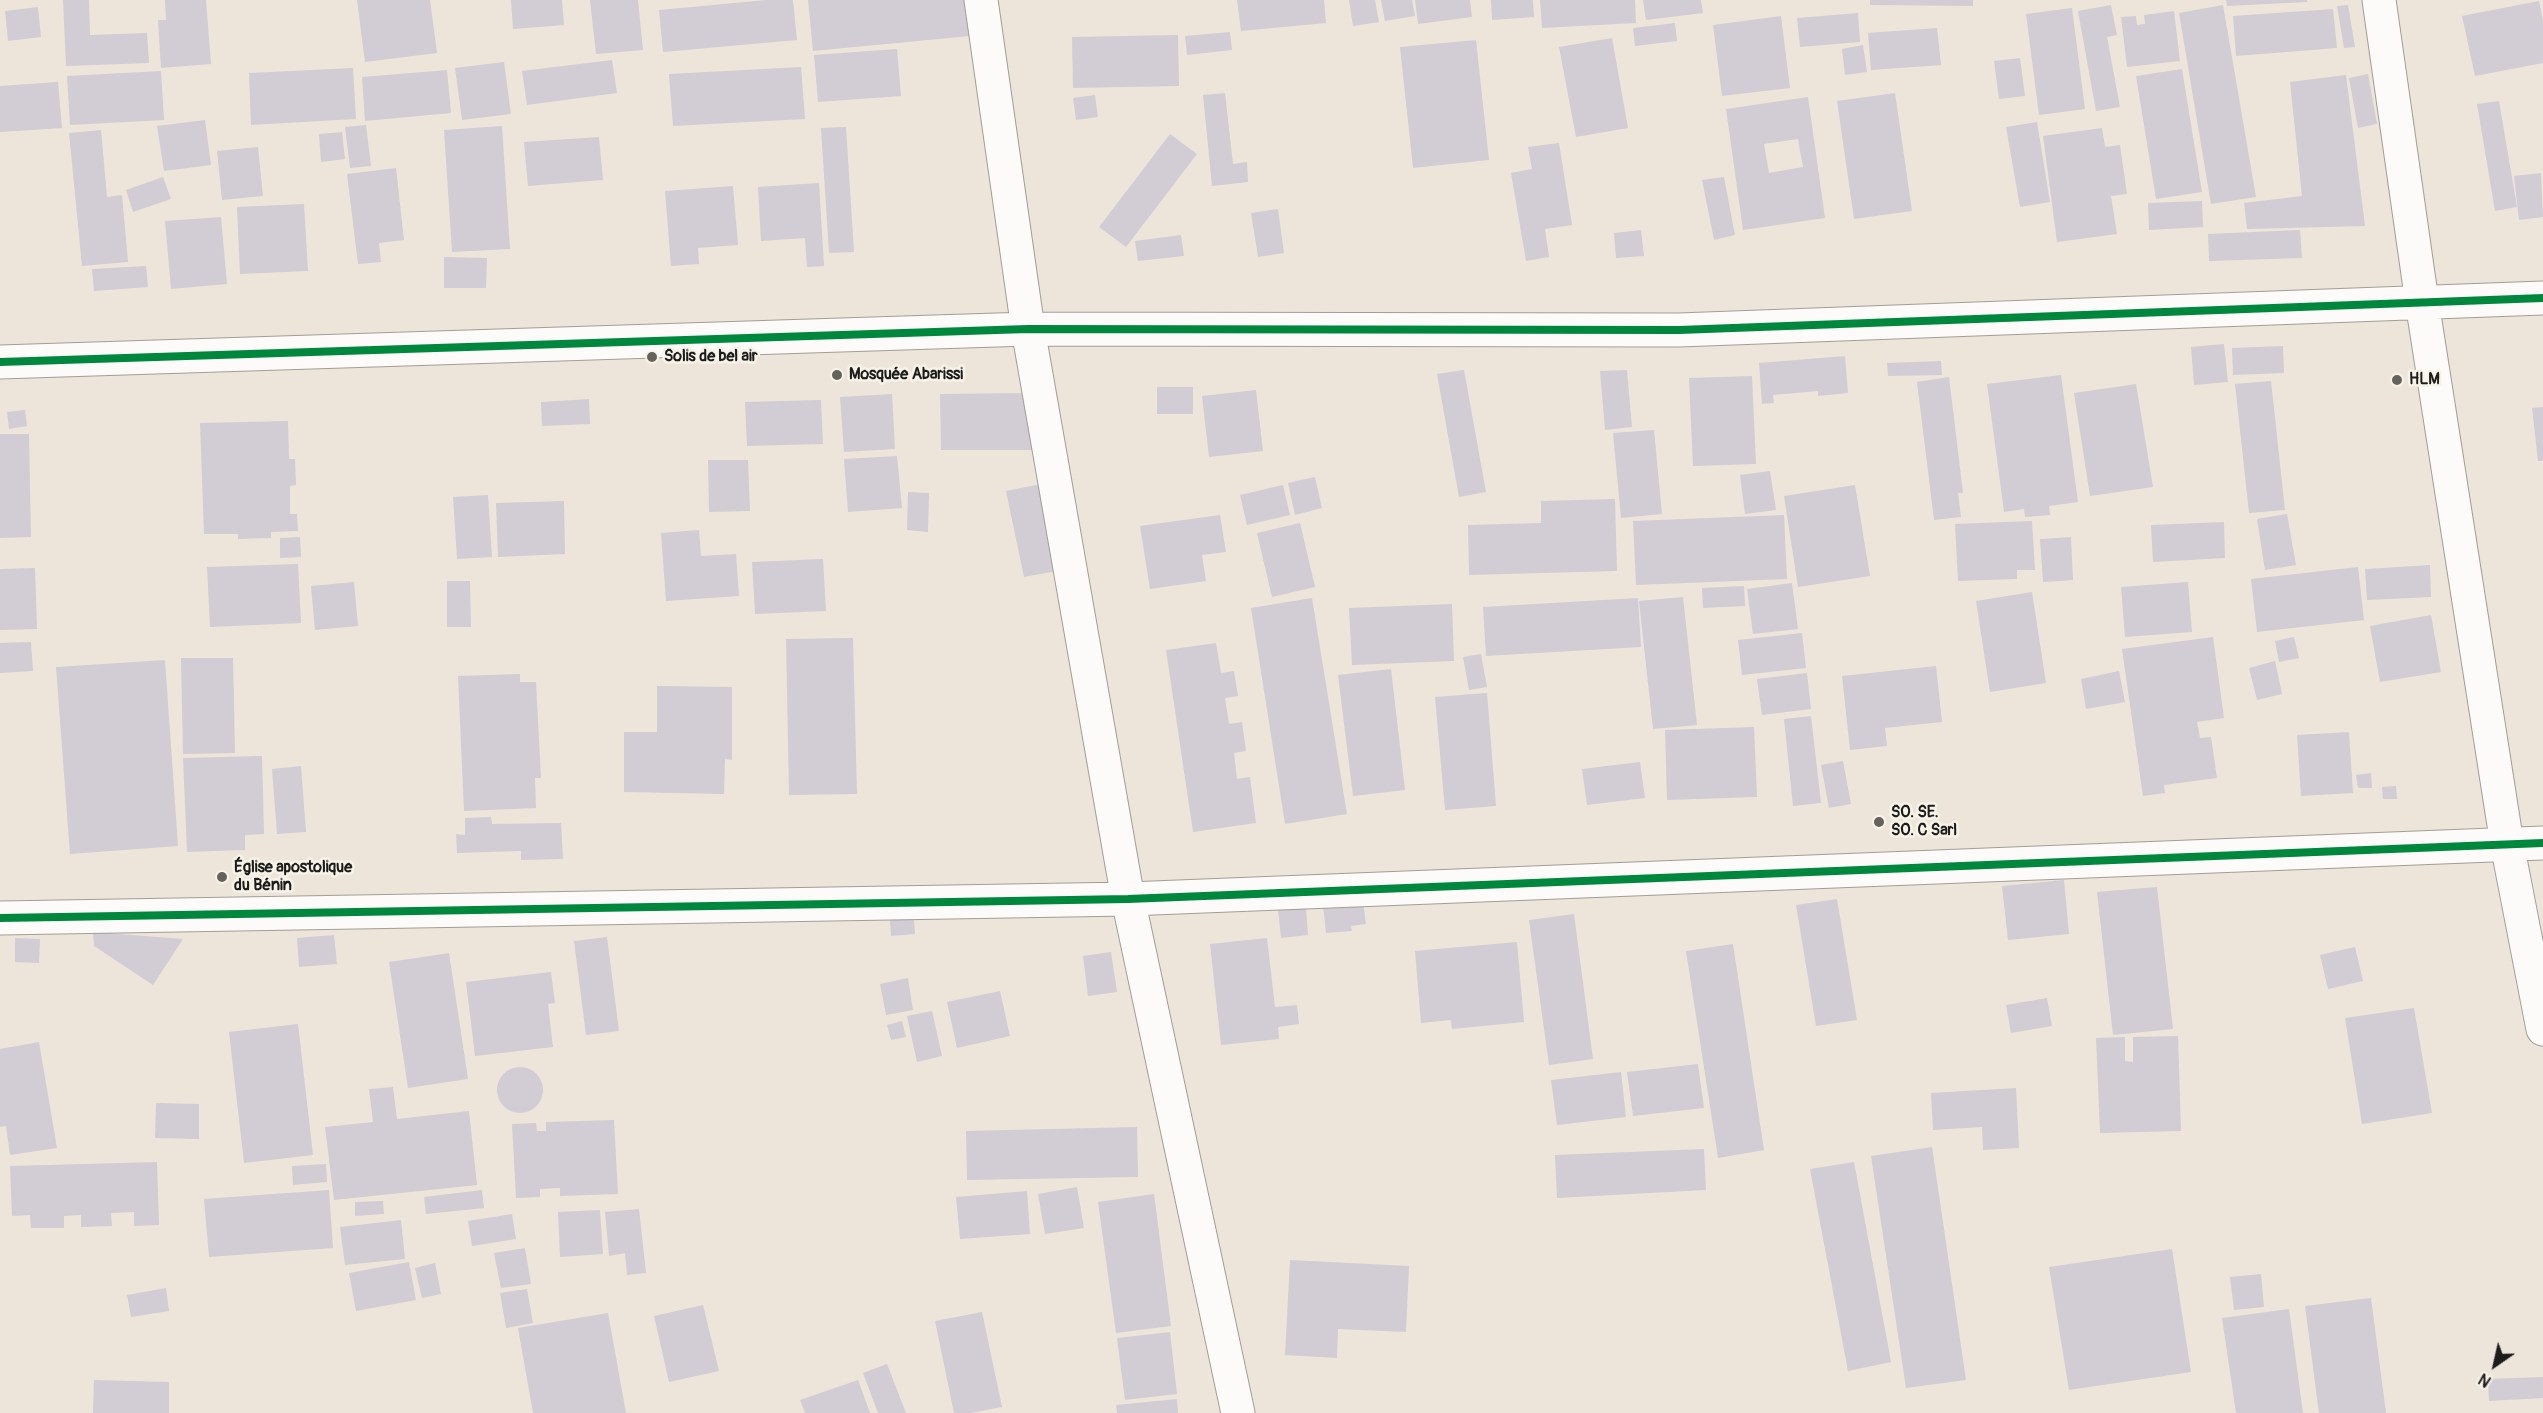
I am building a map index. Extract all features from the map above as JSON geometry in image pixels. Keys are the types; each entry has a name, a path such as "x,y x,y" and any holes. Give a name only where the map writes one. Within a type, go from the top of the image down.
{"street":[{"path":"981,0 1028,329 1128,899 1238,1413"},
{"path":"2379,0 2422,302 2507,844 2543,1029"},
{"path":"0,362 1028,329 1679,330 2543,298"},
{"path":"0,918 1128,899 2543,843"}],"building":[{"path":"63,0 89,0 90,35 147,33 149,63 66,66"},
{"path":"165,0 206,0 211,64 161,68 158,20 166,20"},
{"path":"357,0 430,0 437,53 365,62"},
{"path":"511,0 562,0 564,25 513,29"},
{"path":"590,0 638,0 643,50 596,54"},
{"path":"766,0 793,0 797,40 663,52 659,10"},
{"path":"808,0 967,0 970,36 813,51"},
{"path":"1237,0 1324,0 1326,23 1241,31"},
{"path":"1349,0 1375,0 1379,22 1353,26"},
{"path":"1381,0 1412,0 1415,16 1385,21"},
{"path":"1415,0 1470,0 1472,17 1418,24"},
{"path":"1491,0 1533,0 1534,17 1492,20"},
{"path":"1540,0 1635,0 1636,23 1542,28"},
{"path":"1643,0 1701,0 1703,13 1646,20"},
{"path":"1870,0 1973,0 1973,6 1870,5"},
{"path":"2226,0 2307,0 2307,2 2227,6"},
{"path":"2539,1 2543,21 2543,63 2475,76 2462,16"},
{"path":"2111,5 2117,35 2107,37 2120,107 2096,111 2078,11"},
{"path":"2223,5 2256,197 2211,204 2179,13"},
{"path":"2348,5 2355,47 2344,48 2337,6"},
{"path":"38,7 41,37 8,41 5,11"},
{"path":"2072,8 2085,109 2039,115 2026,14"},
{"path":"2333,9 2337,48 2236,56 2233,16"},
{"path":"2174,11 2180,61 2127,67 2121,17 2136,16 2137,25 2145,24 2144,15"},
{"path":"1858,13 1860,42 1800,47 1797,18"},
{"path":"1781,16 1790,88 1722,96 1713,25"},
{"path":"1675,23 1677,41 1635,46 1633,28"},
{"path":"1937,28 1941,65 1871,70 1868,33"},
{"path":"1230,32 1232,50 1187,55 1185,36"},
{"path":"1178,35 1179,86 1073,88 1072,37"},
{"path":"1612,38 1628,128 1576,137 1559,47"},
{"path":"1476,40 1489,160 1413,168 1400,47"},
{"path":"1863,45 1867,72 1845,75 1842,49"},
{"path":"897,49 901,96 818,102 814,55"},
{"path":"2020,58 2025,96 1999,99 1994,61"},
{"path":"612,60 617,93 527,105 522,71"},
{"path":"504,62 511,114 462,120 455,68"},
{"path":"801,67 805,119 673,126 669,74"},
{"path":"353,68 356,119 251,125 249,73"},
{"path":"2182,69 2202,192 2156,199 2136,76"},
{"path":"447,70 451,113 365,121 362,77"},
{"path":"161,71 164,120 70,125 67,76"},
{"path":"2368,74 2377,124 2358,128 2349,78"},
{"path":"2346,75 2365,226 2247,229 2244,203 2302,196 2290,82"},
{"path":"58,82 62,128 0,132 0,86"},
{"path":"1225,93 1233,164 1247,162 1248,182 1212,186 1203,95"},
{"path":"1895,93 1912,211 1854,219 1837,101"},
{"path":"1095,95 1098,117 1076,120 1073,98"},
{"path":"1808,97 1825,218 1743,230 1726,109","holes":["1798,139 1803,167 1769,173 1764,144"]},
{"path":"2499,101 2517,207 2495,211 2477,104"},
{"path":"205,120 211,165 164,171 157,126"},
{"path":"2037,122 2050,202 2020,207 2006,127"},
{"path":"366,125 371,166 350,168 345,127"},
{"path":"502,126 510,249 452,252 444,130"},
{"path":"846,127 854,252 829,253 821,128"},
{"path":"2102,128 2105,147 2120,145 2127,194 2111,196 2117,234 2057,242 2043,136"},
{"path":"101,130 107,197 122,195 128,262 82,266 69,133"},
{"path":"342,132 345,159 321,162 319,134"},
{"path":"1170,134 1197,154 1126,247 1099,227"},
{"path":"599,137 603,180 528,186 524,142"},
{"path":"1559,143 1572,225 1545,229 1549,257 1526,261 1511,173 1532,169 1528,147"},
{"path":"258,147 263,196 222,200 217,151"},
{"path":"396,168 404,240 379,243 381,262 358,264 347,174"},
{"path":"2541,173 2543,217 2519,220 2514,176"},
{"path":"163,177 171,199 133,212 126,190"},
{"path":"1724,177 1735,235 1714,240 1702,180"},
{"path":"819,183 824,266 807,267 805,238 761,241 758,187"},
{"path":"733,186 738,245 698,248 699,264 671,266 665,191"},
{"path":"2202,201 2203,227 2149,230 2148,203"},
{"path":"304,204 308,271 240,274 237,207"},
{"path":"1278,209 1284,253 1258,257 1251,213"},
{"path":"221,217 227,284 171,289 165,221"},
{"path":"1641,230 1644,256 1616,258 1614,233"},
{"path":"2300,230 2302,258 2209,261 2208,234"},
{"path":"1181,235 1184,256 1138,261 1135,241"},
{"path":"444,257 487,258 486,288 444,288"},
{"path":"146,266 148,287 94,291 92,269"},
{"path":"2224,344 2228,382 2194,385 2191,347"},
{"path":"2283,346 2284,373 2233,375 2232,348"},
{"path":"1845,356 1848,393 1818,396 1818,391 1773,395 1774,403 1762,404 1759,363"},
{"path":"1941,361 1942,375 1888,376 1887,363"},
{"path":"1464,370 1486,492 1459,497 1437,374"},
{"path":"1627,370 1632,427 1605,430 1600,371"},
{"path":"2061,375 2078,502 2049,506 2050,515 2025,517 2024,509 2004,512 1987,384"},
{"path":"1752,376 1756,464 1693,466 1689,378"},
{"path":"1949,377 1963,493 1958,493 1961,517 1934,520 1917,382"},
{"path":"2271,381 2285,510 2249,513 2235,384"},
{"path":"2136,384 2153,487 2090,496 2074,393"},
{"path":"1157,387 1193,387 1193,414 1157,414"},
{"path":"1256,390 1263,451 1209,457 1202,396"},
{"path":"1031,393 1032,450 941,450 940,394"},
{"path":"892,394 895,449 844,452 840,397"},
{"path":"589,399 590,424 542,426 541,402"},
{"path":"821,400 823,444 747,446 745,402"},
{"path":"2543,407 2543,461 2538,461 2532,408"},
{"path":"25,410 27,426 9,429 7,412"},
{"path":"288,421 289,459 295,459 296,485 290,486 290,514 297,514 298,531 271,532 271,538 238,539 238,534 204,534 200,423"},
{"path":"1654,430 1662,514 1621,518 1613,433"},
{"path":"0,434 29,434 31,537 0,538"},
{"path":"897,456 902,508 848,512 844,459"},
{"path":"708,460 748,460 750,511 709,512"},
{"path":"1770,471 1776,510 1745,514 1740,475"},
{"path":"1315,477 1322,508 1295,515 1288,483"},
{"path":"1056,481 1073,568 1024,577 1006,491"},
{"path":"1283,485 1290,515 1247,525 1240,495"},
{"path":"1855,485 1870,576 1798,587 1784,496"},
{"path":"908,492 929,493 928,532 907,530"},
{"path":"488,495 492,557 457,559 453,497"},
{"path":"1615,499 1617,571 1469,575 1468,525 1541,523 1541,501"},
{"path":"564,501 565,554 498,557 496,503"},
{"path":"2287,514 2296,565 2265,570 2257,519"},
{"path":"1220,515 1226,552 1202,555 1206,581 1150,589 1140,526"},
{"path":"1784,515 1787,579 1636,585 1633,521"},
{"path":"2032,521 2035,570 2017,570 2017,579 1958,581 1955,524"},
{"path":"2224,522 2225,558 2153,562 2151,525"},
{"path":"1300,523 1315,587 1272,597 1257,533"},
{"path":"699,530 701,556 736,554 739,596 666,601 661,533"},
{"path":"300,537 301,557 280,558 280,538"},
{"path":"2071,537 2073,580 2043,582 2040,539"},
{"path":"823,559 826,611 755,614 752,562"},
{"path":"298,564 301,623 210,627 207,567"},
{"path":"2430,565 2431,597 2367,600 2365,569"},
{"path":"2358,567 2364,620 2257,632 2251,579"},
{"path":"35,568 37,629 0,630 0,569"},
{"path":"447,581 470,581 471,627 447,627"},
{"path":"354,582 358,626 315,630 311,586"},
{"path":"2188,582 2192,632 2125,637 2121,587"},
{"path":"1792,583 1798,629 1753,634 1747,589"},
{"path":"1744,586 1745,606 1703,608 1702,588"},
{"path":"2032,592 2046,683 1990,692 1976,601"},
{"path":"1683,597 1697,725 1653,729 1639,601"},
{"path":"1312,598 1347,814 1285,824 1251,608"},
{"path":"1638,598 1641,647 1486,656 1483,607"},
{"path":"1452,604 1454,661 1352,665 1349,608"},
{"path":"2431,615 2441,672 2380,682 2370,626"},
{"path":"1802,633 1806,668 1742,675 1738,640"},
{"path":"2213,637 2224,718 2197,722 2200,738 2211,737 2217,778 2164,785 2165,793 2143,796 2122,649"},
{"path":"2294,637 2299,658 2279,662 2275,641"},
{"path":"853,638 857,794 789,795 786,639"},
{"path":"31,642 33,671 0,673 0,643"},
{"path":"1216,643 1221,673 1234,671 1238,696 1225,698 1229,724 1242,722 1246,751 1234,753 1237,779 1250,777 1256,823 1193,832 1166,650"},
{"path":"1481,654 1487,687 1469,690 1463,657"},
{"path":"181,658 233,658 235,753 183,754"},
{"path":"165,660 178,846 70,854 56,667"},
{"path":"2275,661 2282,694 2257,700 2249,668"},
{"path":"1936,666 1942,722 1885,728 1887,746 1850,750 1842,676"},
{"path":"1391,669 1405,790 1353,796 1338,675"},
{"path":"2119,671 2125,702 2086,709 2081,679"},
{"path":"1807,673 1811,709 1762,715 1757,679"},
{"path":"520,674 520,682 536,682 541,778 535,778 536,808 464,811 458,676"},
{"path":"657,686 732,687 732,760 725,759 724,794 624,792 624,732 657,732"},
{"path":"1487,693 1496,806 1445,810 1435,697"},
{"path":"1811,716 1821,803 1793,806 1784,719"},
{"path":"1754,727 1757,797 1667,800 1665,730"},
{"path":"2349,732 2353,793 2301,796 2297,735"},
{"path":"262,756 264,834 245,835 245,850 187,852 183,758"},
{"path":"1843,761 1851,804 1829,808 1821,765"},
{"path":"1640,762 1645,798 1587,805 1582,769"},
{"path":"301,766 306,832 277,834 272,769"},
{"path":"2371,773 2372,788 2358,788 2356,775"},
{"path":"2396,786 2397,799 2383,799 2382,787"},
{"path":"491,817 492,824 561,823 563,859 521,860 521,851 457,853 456,834 465,835 465,818"},
{"path":"2064,880 2069,934 2008,940 2002,886"},
{"path":"2157,887 2173,1029 2113,1035 2097,892"},
{"path":"1837,899 1857,1020 1816,1026 1796,905"},
{"path":"1363,902 1366,924 1351,926 1352,931 1326,933 1323,905"},
{"path":"913,904 915,934 891,936 889,906"},
{"path":"1306,908 1308,935 1281,938 1278,909"},
{"path":"1574,914 1593,1059 1549,1065 1529,920"},
{"path":"93,932 183,939 153,985 94,946"},
{"path":"334,935 337,964 299,967 297,938"},
{"path":"607,937 619,1031 586,1035 574,941"},
{"path":"15,938 40,939 39,963 15,962"},
{"path":"1267,938 1275,1007 1297,1005 1299,1024 1278,1027 1279,1039 1221,1045 1210,944"},
{"path":"1517,942 1524,1022 1452,1029 1451,1020 1421,1023 1415,951"},
{"path":"1733,944 1764,1150 1718,1158 1686,951"},
{"path":"2355,947 2363,981 2328,989 2320,955"},
{"path":"1111,952 1117,992 1088,996 1083,956"},
{"path":"449,953 468,1079 408,1088 389,962"},
{"path":"551,972 555,1003 548,1004 553,1047 475,1056 466,982"},
{"path":"908,978 913,1010 886,1015 880,984"},
{"path":"1000,991 1010,1036 957,1048 947,1002"},
{"path":"2047,998 2052,1026 2011,1033 2006,1005"},
{"path":"2414,1008 2432,1113 2362,1124 2345,1018"},
{"path":"932,1011 942,1056 917,1062 907,1016"},
{"path":"902,1021 906,1037 891,1040 887,1025"},
{"path":"298,1024 313,1155 244,1163 229,1032"},
{"path":"2178,1036 2181,1131 2100,1133 2096,1038 2125,1037 2125,1061 2133,1062 2133,1037"},
{"path":"39,1042 57,1148 10,1155 6,1126 0,1127 0,1049"},
{"path":"1698,1064 1704,1108 1633,1116 1627,1072"},
{"path":"520,1067 536,1074 543,1090 536,1106 520,1113 504,1106 497,1090 504,1074"},
{"path":"1621,1072 1626,1117 1557,1125 1551,1080"},
{"path":"393,1087 397,1119 469,1111 477,1185 334,1200 325,1127 373,1122 369,1089"},
{"path":"2016,1088 2019,1148 1983,1150 1982,1127 1933,1130 1931,1093"},
{"path":"156,1103 199,1104 199,1139 155,1138"},
{"path":"614,1120 618,1194 560,1196 560,1188 540,1189 540,1197 516,1198 512,1124 536,1123 537,1131 546,1131 546,1122"},
{"path":"1137,1127 1138,1177 967,1180 966,1131"},
{"path":"1932,1147 1966,1380 1906,1388 1871,1156"},
{"path":"1704,1149 1706,1190 1557,1198 1555,1155"},
{"path":"157,1162 159,1225 134,1226 134,1212 111,1213 112,1226 81,1227 81,1215 64,1216 64,1228 31,1228 30,1215 12,1216 10,1166"},
{"path":"1854,1162 1891,1362 1848,1371 1810,1169"},
{"path":"326,1164 327,1182 293,1185 292,1166"},
{"path":"1077,1187 1084,1228 1045,1234 1038,1194"},
{"path":"329,1190 333,1248 209,1257 204,1199"},
{"path":"482,1190 484,1208 426,1214 424,1197"},
{"path":"1027,1191 1030,1234 960,1239 956,1197"},
{"path":"1154,1194 1171,1326 1116,1333 1098,1202"},
{"path":"383,1201 384,1214 355,1216 355,1202"},
{"path":"639,1209 646,1273 627,1275 625,1253 609,1256 605,1212"},
{"path":"600,1210 603,1254 560,1257 558,1212"},
{"path":"512,1214 516,1239 472,1246 468,1221"},
{"path":"401,1220 405,1259 345,1265 340,1227"},
{"path":"525,1248 531,1284 501,1288 494,1253"},
{"path":"2172,1249 2191,1372 2069,1390 2049,1267"},
{"path":"1290,1260 1409,1266 1406,1332 1338,1329 1337,1358 1285,1355"},
{"path":"409,1262 416,1300 356,1311 349,1273"},
{"path":"435,1263 441,1294 422,1298 415,1268"},
{"path":"2261,1274 2264,1307 2234,1310 2230,1277"},
{"path":"166,1288 169,1311 131,1317 127,1295"},
{"path":"527,1289 533,1323 506,1328 500,1293"},
{"path":"2371,1298 2386,1413 2319,1413 2305,1306"},
{"path":"703,1305 719,1371 669,1382 654,1316"},
{"path":"2289,1309 2303,1413 2236,1413 2222,1318"},
{"path":"982,1312 1002,1407 971,1413 954,1413 935,1321"},
{"path":"608,1313 626,1413 533,1413 518,1328"},
{"path":"1170,1332 1177,1394 1125,1400 1117,1338"},
{"path":"887,1364 906,1413 878,1413 863,1373"},
{"path":"2543,1377 2543,1398 2489,1401 2488,1379"},
{"path":"94,1380 169,1382 169,1413 93,1413"},
{"path":"858,1380 870,1413 805,1413 800,1400"},
{"path":"1177,1399 1178,1413 1117,1413 1116,1405"}],"cycle path":[{"path":"0,362 1028,329 1679,330 2543,298"},
{"path":"0,918 1128,899 2543,843"}],"place":[{"name":"Solis de bel air","path":"652,357"},
{"name":"Mosquée Abarissi","path":"837,375"},
{"name":"HLM","path":"2397,380"},
{"name":"SO. SE. SO. C Sarl","path":"1879,822"},
{"name":"Église apostolique du Bénin","path":"222,877"}]}
